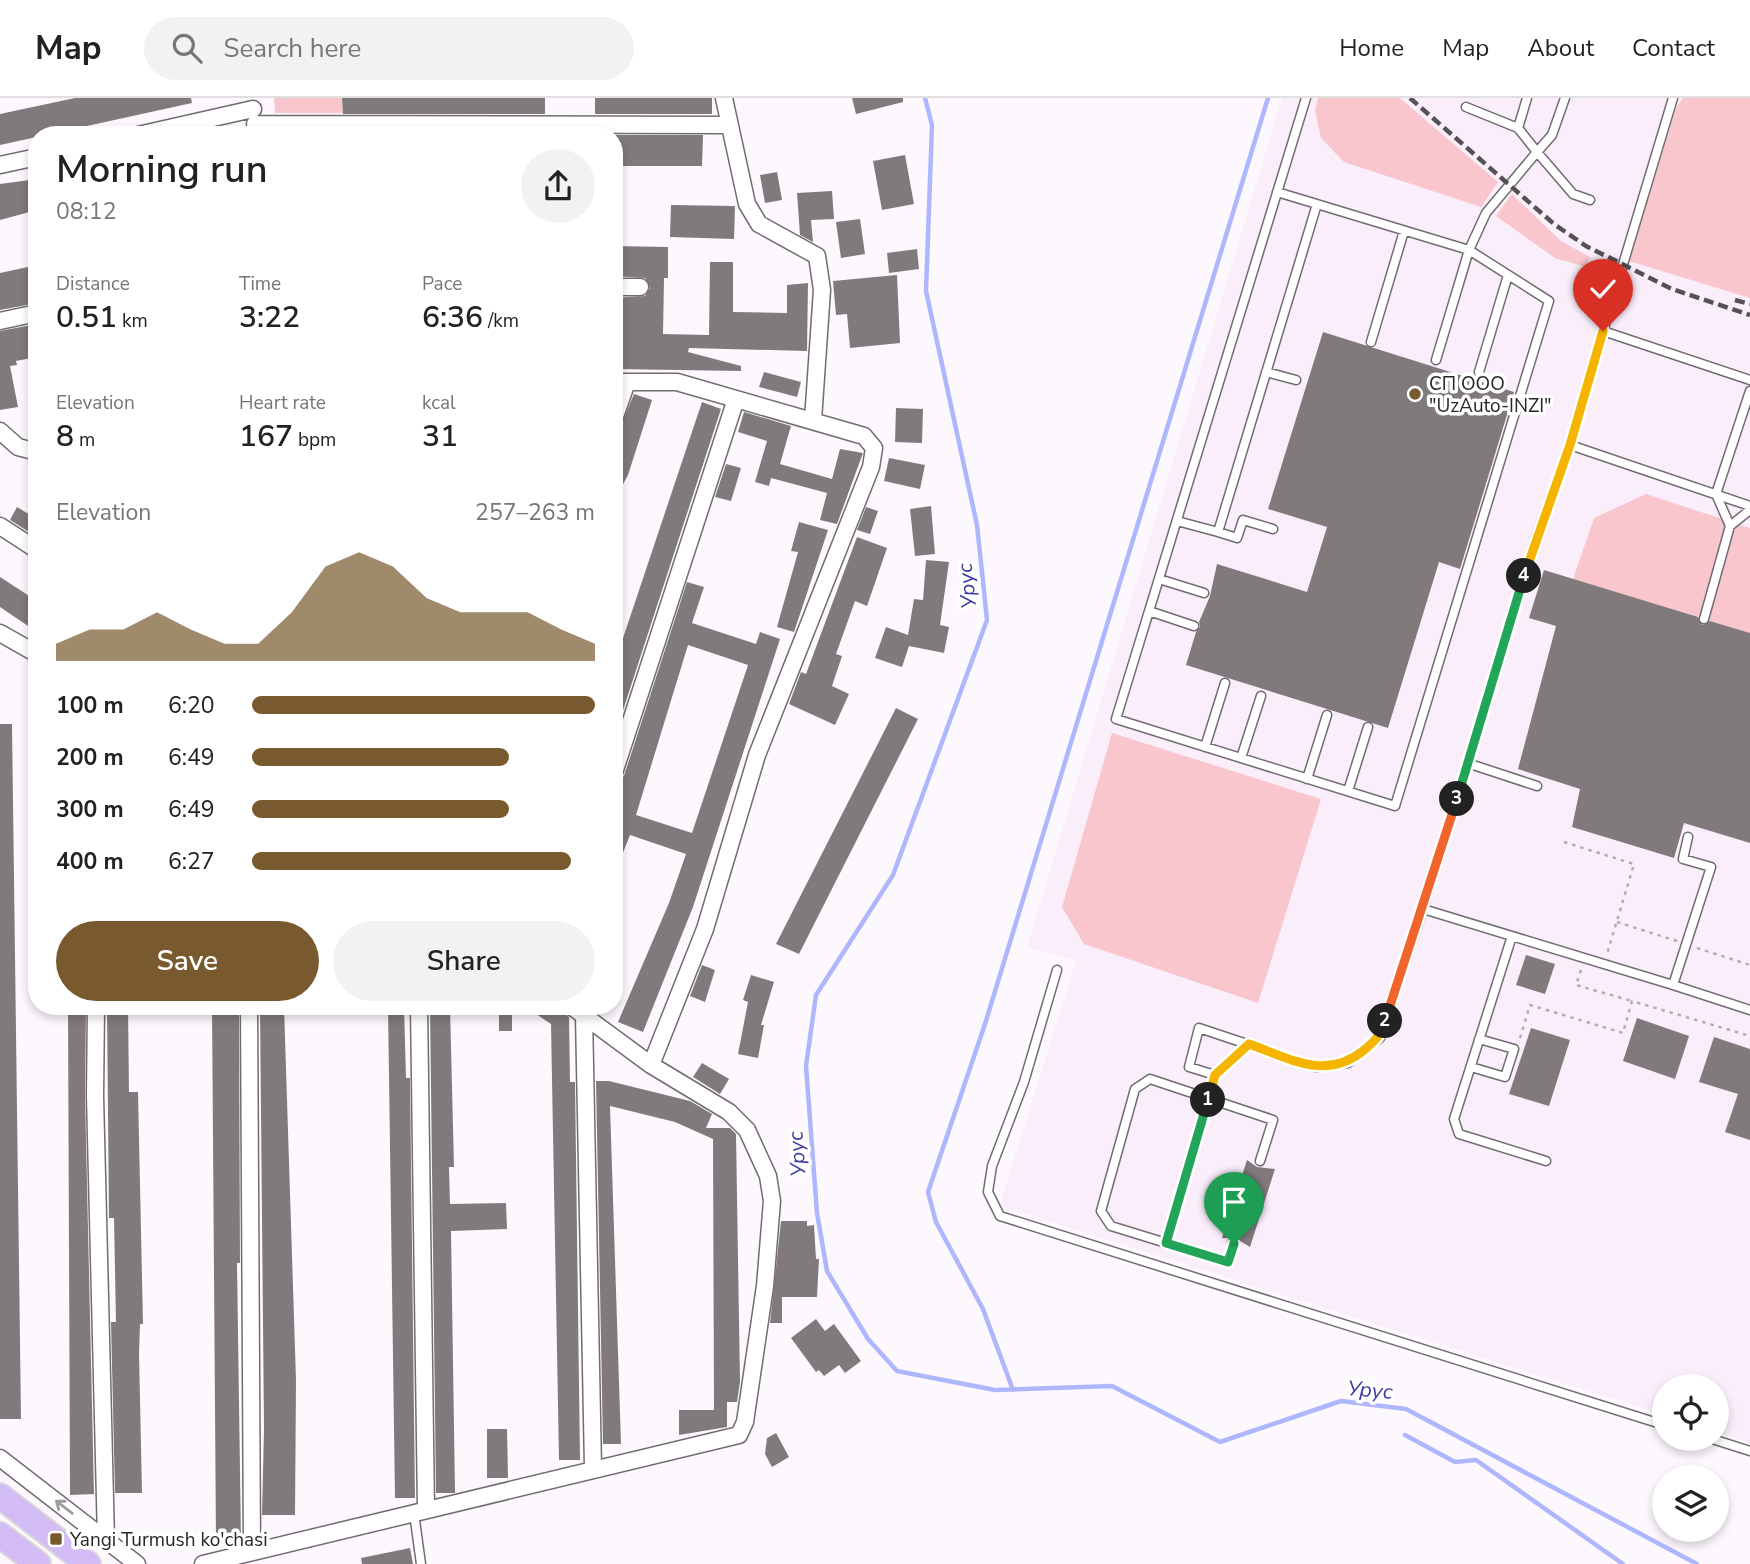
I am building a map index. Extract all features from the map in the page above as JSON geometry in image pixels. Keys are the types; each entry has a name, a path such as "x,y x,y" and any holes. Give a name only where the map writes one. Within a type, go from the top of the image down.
{"main road":[{"path":"0,1496 88,1564"},
{"path":"0,1535 38,1564"}],"street":[{"path":"724,98 747,204 759,224 817,256 822,290 813,420"},
{"path":"196,126 254,117 729,125"},
{"path":"0,165 28,159"},
{"path":"623,287 640,287"},
{"path":"0,321 28,315"},
{"path":"623,382 677,382 864,436 874,448 874,458 757,755 705,929 651,1065"},
{"path":"623,745 736,399"},
{"path":"0,431 18,447 28,450"},
{"path":"0,526 28,544"},
{"path":"0,633 28,649"},
{"path":"96,1015 95,1096 106,1540"},
{"path":"248,1015 252,1550"},
{"path":"419,1015 420,1511"},
{"path":"577,1015 593,1468"},
{"path":"203,1564 252,1550 739,1435 745,1422 765,1286 772,1201 768,1176 753,1141 729,1112 651,1065 582,1015"},
{"path":"0,1458 137,1564"}],"lane":[{"path":"1277,192 1469,250 1549,300 1395,806 1116,719 1177,521 1277,192 1306,98"},
{"path":"1518,128 1527,98"},
{"path":"1436,360 1469,250 1486,213 1552,135 1565,98"},
{"path":"1215,1075 1189,1067 1199,1028 1316,1068 1348,1063 1380,1038 1423,909 1535,540 1570,445 1674,98"},
{"path":"1466,107 1518,128 1573,194 1590,200"},
{"path":"1217,532 1317,204"},
{"path":"1371,342 1404,231"},
{"path":"1479,372 1508,275"},
{"path":"1603,331 1750,380"},
{"path":"1266,372 1296,380"},
{"path":"1730,526 1716,494 1750,391"},
{"path":"1570,445 1750,508 1730,526 1704,619"},
{"path":"1177,521 1237,538 1243,520 1273,529"},
{"path":"1159,579 1204,593"},
{"path":"1149,611 1194,626"},
{"path":"1205,747 1225,683"},
{"path":"1241,758 1261,695"},
{"path":"1307,779 1327,715"},
{"path":"1348,791 1368,727"},
{"path":"1467,763 1537,786"},
{"path":"1673,985 1711,867 1683,859 1688,837"},
{"path":"1423,909 1750,1010"},
{"path":"1512,936 1454,1119 1459,1134 1546,1161"},
{"path":"1057,970 1024,1082 992,1166 988,1192 1000,1216 1652,1421"},
{"path":"1471,1067 1505,1077 1514,1049 1479,1039"},
{"path":"1166,1243 1215,1075 1249,1044"},
{"path":"1234,1244 1228,1262 1111,1226 1101,1211 1135,1089 1150,1079 1273,1120 1260,1161"},
{"path":"1729,1444 1750,1451"},
{"path":"420,1511 421,1564"}],"path":[{"path":"1564,842 1634,864 1604,964"},
{"path":"1584,958 1576,985 1750,1036"},
{"path":"1518,1047 1530,1005 1623,1033 1632,1001"}],"shaded area":[{"path":"274,98 342,98 343,113 275,113"},
{"path":"1282,98 1750,98 1750,1443 1729,1436 1729,1374 1652,1374 1652,1411 1003,1207 1002,1197 1076,961 1027,947"},
{"path":"1318,98 1400,98 1498,182 1481,207 1344,162 1321,138 1315,110"},
{"path":"1683,98 1750,98 1750,298 1629,261 1676,108"},
{"path":"1512,194 1561,241 1590,257 1586,267 1555,258 1496,216"},
{"path":"1646,494 1750,528 1750,633 1573,579 1594,518"},
{"path":"1112,733 1321,799 1258,1003 1084,944 1062,907"}],"building":[{"path":"75,98 191,98 192,103 87,126 28,126 28,139 0,145 0,114"},
{"path":"342,98 545,98 545,114 343,114"},
{"path":"595,98 712,98 712,114 595,114"},
{"path":"852,98 903,98 903,102 856,114"},
{"path":"623,135 703,135 702,166 623,166"},
{"path":"905,155 914,204 882,210 873,161"},
{"path":"777,172 782,200 765,203 760,175"},
{"path":"28,180 28,212 0,220 0,184"},
{"path":"832,191 834,219 811,220 813,242 800,235 797,193"},
{"path":"671,205 735,206 734,239 670,237"},
{"path":"860,219 865,254 841,258 836,222"},
{"path":"623,246 668,247 668,278 664,278 663,334 709,335 710,262 733,262 733,312 787,313 787,285 808,283 807,351 689,348 688,352 741,366 741,371 623,369 623,297 645,296 650,288 645,278 623,277"},
{"path":"917,249 919,269 889,273 887,253"},
{"path":"28,267 28,305 0,310 0,273"},
{"path":"897,275 900,343 850,348 847,314 836,315 833,281"},
{"path":"28,326 28,359 16,361 17,365 10,366 18,407 0,410 0,331"},
{"path":"1323,332 1514,392 1460,569 1439,562 1388,728 1186,665 1210,596 1217,564 1307,592 1327,527 1268,509"},
{"path":"764,372 801,382 797,397 759,387"},
{"path":"634,394 652,400 623,484 623,420"},
{"path":"702,402 721,409 623,710 623,638"},
{"path":"896,408 923,409 922,443 895,442"},
{"path":"744,412 791,426 780,464 832,479 840,449 863,453 837,524 820,520 827,493 771,478 769,486 755,482 767,441 738,432"},
{"path":"889,458 925,465 920,489 884,481"},
{"path":"726,464 741,468 731,501 715,497"},
{"path":"931,506 935,554 915,556 910,509"},
{"path":"17,507 28,514 28,531 10,520"},
{"path":"866,507 878,511 870,534 857,530"},
{"path":"799,522 828,530 794,632 777,627 798,552 791,551"},
{"path":"857,537 887,548 867,606 855,601 836,654 842,656 832,686 849,694 835,725 789,704 801,672 806,674"},
{"path":"926,560 949,562 940,625 949,627 944,653 909,646 902,667 875,658 886,627 908,635 914,599 923,600"},
{"path":"1544,570 1698,617 1702,625 1710,621 1750,633 1750,843 1684,823 1674,858 1572,827 1580,789 1518,769 1556,626 1529,618"},
{"path":"0,577 28,595 28,626 0,607"},
{"path":"687,582 704,587 692,623 756,644 760,632 780,639 693,907 643,1032 618,1022 669,903 686,854 630,835 623,852 623,777","holes":["688,645 748,665 692,833 636,815"]},
{"path":"896,708 918,719 799,954 776,944"},
{"path":"0,724 12,724 21,1419 0,1419"},
{"path":"1526,955 1555,964 1545,994 1516,985"},
{"path":"702,965 715,970 705,1002 690,996"},
{"path":"751,975 774,982 761,1025 764,1025 758,1058 738,1054 748,1002 743,1000"},
{"path":"68,1015 86,1015 85,1096 94,1494 70,1495"},
{"path":"107,1015 128,1015 129,1092 138,1092 143,1324 140,1324 139,1353 142,1493 115,1493 111,1322 116,1322 114,1218 109,1218"},
{"path":"212,1015 239,1015 240,1263 237,1263 241,1542 216,1542"},
{"path":"260,1015 284,1015 296,1380 295,1515 262,1515 264,1429"},
{"path":"388,1015 404,1015 406,1078 410,1078 415,1498 395,1498"},
{"path":"430,1015 450,1015 454,1167 449,1167 450,1204 506,1203 507,1229 451,1231 455,1493 436,1493"},
{"path":"499,1015 512,1015 512,1031 499,1031"},
{"path":"538,1015 569,1017 570,1082 575,1082 580,1460 559,1460 551,1024"},
{"path":"1637,1018 1689,1036 1675,1079 1623,1061"},
{"path":"1531,1028 1570,1040 1549,1106 1509,1094"},
{"path":"1714,1037 1750,1049 1750,1140 1725,1132 1738,1094 1699,1082"},
{"path":"702,1063 729,1079 720,1094 693,1077"},
{"path":"596,1081 609,1081 690,1101 712,1114 706,1128 730,1128 736,1134 740,1382 737,1402 727,1402 727,1427 679,1435 679,1410 714,1410 713,1139 675,1122 610,1106 621,1444 603,1444"},
{"path":"1247,1160 1257,1167 1275,1169 1250,1247 1235,1238 1222,1238"},
{"path":"781,1221 807,1221 807,1226 814,1225 816,1259 819,1259 817,1297 782,1297 782,1323 770,1323"},
{"path":"816,1319 825,1331 834,1324 861,1361 845,1373 839,1365 824,1376 819,1370 816,1372 791,1338"},
{"path":"487,1429 507,1429 508,1478 487,1478"},
{"path":"776,1433 789,1457 772,1467 765,1454 767,1438"},
{"path":"410,1548 413,1564 362,1564 361,1558"}],"waterway":[{"name":"Урус","path":"925,98 932,125 926,291 977,525 987,620 893,875 816,995 806,1066 817,1213 827,1271 868,1339 897,1371 995,1390 1112,1386 1220,1442 1341,1401 1406,1409 1697,1564"},
{"path":"1013,1390 983,1309 936,1222 928,1192 985,1024 1268,98"},
{"path":"1405,1435 1455,1462 1476,1460 1623,1564"}],"railway":[{"path":"1410,98 1554,224 1586,246 1672,289 1750,315"},
{"path":"1735,300 1750,304"}],"place":[{"name":"СП ООО \"UzAuto-INZI\"","path":"1415,394"},
{"name":"Yangi Turmush ko'chasi","path":"56,1539"}],"route":[{"path":"1234,1244 1228,1262 1166,1243 1215,1075 1249,1044 1316,1068 1348,1063 1380,1038 1423,909 1535,540 1570,445 1603,331"}]}
